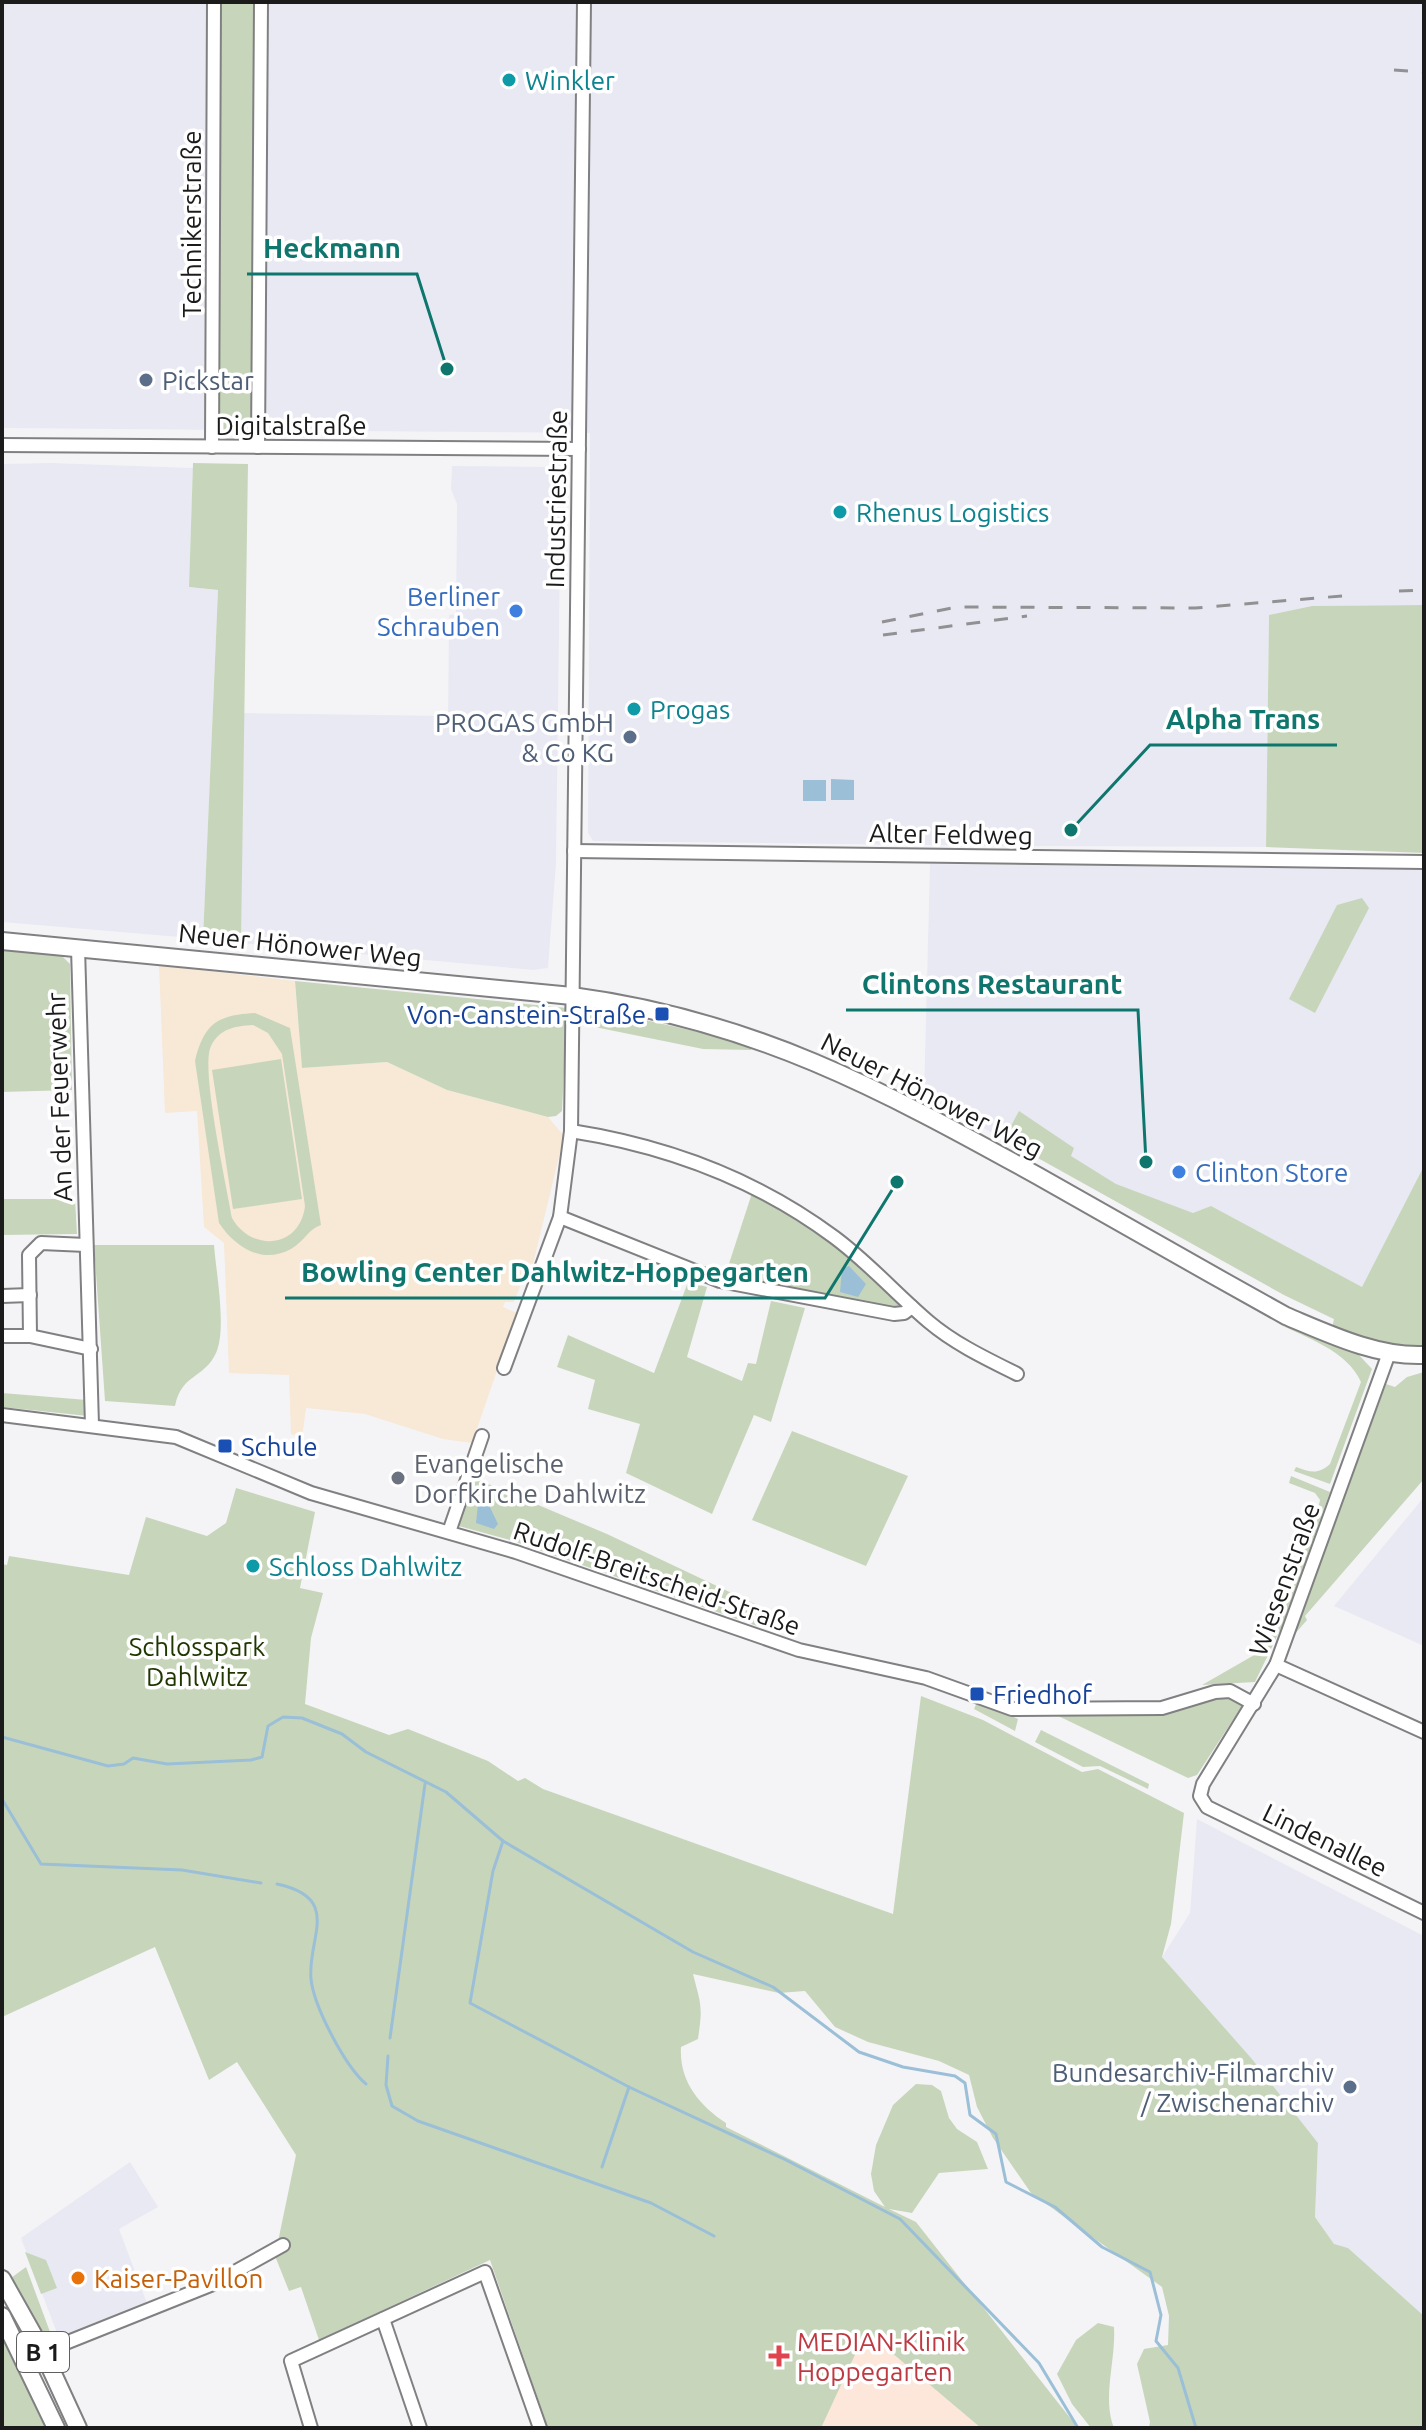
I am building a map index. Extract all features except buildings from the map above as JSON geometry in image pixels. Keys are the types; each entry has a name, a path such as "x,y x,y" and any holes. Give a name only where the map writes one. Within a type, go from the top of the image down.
{"main road":[{"name":"Neuer Hönower Weg","path":"2,941 572,996 747,1035 827,1065 888,1093 1286,1316 1334,1336 1389,1353 1424,1355"},
{"name":"B 1","path":"2,2279 43,2352 78,2428"},
{"name":"B 1","path":"2,2316 56,2428"}],"street":[{"name":"Technikerstraße","path":"212,447 214,2"},
{"path":"258,447 261,2"},
{"name":"Industriestraße","path":"504,1368 560,1217 571,1131 584,2"},
{"name":"Digitalstraße","path":"2,445 579,449"},
{"name":"Alter Feldweg","path":"574,851 1424,862"},
{"name":"An der Feuerwehr","path":"78,948 92,1425"},
{"path":"571,1131 624,1139 670,1153 767,1195 835,1238 912,1307 956,1341 1017,1374"},
{"path":"560,1217 641,1253 731,1284 894,1314 904,1313 912,1307"},
{"path":"30,1336 29,1255 41,1243 86,1245"},
{"path":"2,1296 30,1295"},
{"path":"2,1336 30,1336 91,1349"},
{"name":"Wiesenstraße","path":"1207,1807 1200,1796 1203,1784 1276,1665 1389,1353"},
{"name":"Rudolf-Breitscheid-Straße","path":"2,1415 188,1440 311,1493 449,1532 799,1650 926,1678 1012,1709 1162,1708 1215,1692 1230,1691 1254,1704"},
{"path":"449,1532 482,1436"},
{"path":"1276,1665 1424,1732"},
{"name":"Lindenallee","path":"1207,1807 1424,1913"},
{"path":"43,2352 213,2284 283,2245"},
{"path":"311,2428 291,2361 485,2272 540,2428"},
{"path":"383,2319 420,2428"}],"shaded area":[{"path":"2,2 1424,2 1424,605 1312,606 1269,615 1266,847 1029,846 1026,841 1015,841 1012,846 593,841 588,833 590,433 2,428"},
{"path":"2,464 193,468 189,587 218,590 203,939 2,922"},
{"path":"452,466 551,467 561,477 556,863 548,968 533,970 241,943 242,713 448,716 449,615 456,614 457,504 451,489"},
{"path":"930,864 1424,869 1424,1334 1335,1320 1284,1295 924,1095"},
{"path":"159,965 295,981 302,1068 387,1062 447,1090 548,1117 564,1136 533,1264 529,1263 514,1302 505,1302 503,1307 517,1313 472,1443 443,1439 365,1414 306,1408 302,1438 291,1434 289,1375 229,1373 224,1243 204,1227 197,1111 165,1113"},
{"path":"1424,1497 1424,1646 1334,1606"},
{"name":"Bundesarchiv-Filmarchiv / Zwischenarchiv","path":"1197,1819 1424,1936 1424,2316 1348,2248 1334,2245 1315,2217 1318,2143 1252,2059 1162,1957 1190,1913"},
{"path":"130,2162 158,2207 119,2229 148,2306 60,2341 21,2238"},
{"name":"MEDIAN-Klinik Hoppegarten","path":"866,2331 981,2428 716,2428"}],"green space":[{"path":"219,2 255,2 252,425 245,434 222,436 217,421"},
{"path":"193,463 248,464 241,943 203,939 218,590 189,587"},
{"path":"1424,605 1424,853 1266,847 1269,615 1312,606"},
{"path":"1362,898 1369,908 1315,1013 1289,999 1337,905"},
{"path":"2,950 61,955 70,964 72,1090 2,1092"},
{"path":"295,981 567,1008 562,1111 548,1117 447,1090 387,1062 302,1068"},
{"path":"587,1007 752,1044 751,1050 703,1049 580,1024 581,1012"},
{"path":"255,1013 290,1028 321,1225 291,1249 270,1255 241,1246 219,1223 195,1061 203,1038 214,1024 231,1016","holes":["253,1025 268,1033 282,1054 305,1206 294,1231 274,1241 251,1237 232,1218 209,1078 211,1046 219,1035 235,1027"]},
{"path":"281,1059 302,1199 233,1209 212,1070"},
{"path":"1019,1111 1074,1148 1071,1156 1116,1184 1193,1213 1211,1206 1362,1287 1424,1166 1424,1346 1389,1344 1332,1328 1334,1319 1284,1295 1004,1139"},
{"path":"752,1193 837,1244 900,1301 897,1310 725,1276"},
{"path":"2,1199 75,1199 77,1234 2,1235"},
{"path":"94,1245 214,1245 221,1315 219,1343 206,1368 183,1387 175,1406 105,1401"},
{"path":"688,1282 707,1287 687,1357 742,1381 748,1363 756,1364 771,1301 805,1308 771,1422 754,1415 712,1514 626,1473 640,1424 588,1409 595,1380 557,1367 568,1335 654,1373"},
{"path":"1277,1323 1358,1354 1372,1369 1330,1484 1294,1471 1296,1467 1318,1471 1330,1464 1361,1382 1355,1371 1336,1353"},
{"path":"1424,1372 1424,1479 1305,1616 1307,1620 1293,1636 1386,1384 1395,1387 1407,1377"},
{"path":"2,1393 87,1400 88,1416 2,1407"},
{"path":"792,1431 908,1476 866,1566 752,1520"},
{"path":"1291,1476 1330,1492 1282,1626 1255,1682 1202,1685 1263,1650 1273,1633 1320,1500 1315,1493 1289,1483"},
{"path":"474,1478 607,1534 770,1611 760,1627 510,1540 455,1525"},
{"name":"Schlosspark Dahlwitz","path":"236,1488 315,1512 300,1588 323,1593 311,1638 305,1704 389,1735 408,1729 488,1761 518,1781 525,1778 543,1789 893,1914 921,1696 983,1720 1082,1772 1098,1769 1184,1813 1171,1924 1162,1957 1252,2059 1318,2143 1315,2217 1334,2244 1348,2248 1424,2316 1424,2428 1149,2428 1137,2364 1144,2349 1168,2345 1169,2316 1162,2287 1031,2193 993,2138 977,2107 969,2075 939,2061 868,2042 835,2027 805,1991 779,1993 693,1974 700,2005 698,2039 681,2047 681,2059 687,2081 699,2100 726,2123 726,2127 885,2207 874,2191 871,2174 876,2145 893,2105 916,2084 932,2085 941,2091 949,2118 957,2129 977,2142 988,2169 939,2173 912,2213 889,2209 916,2222 1078,2428 981,2428 866,2331 821,2428 548,2428 490,2260 319,2340 301,2287 289,2291 275,2256 296,2155 237,2062 209,2080 155,1947 2,2017 2,1564 7,1565 9,1556 129,1575 146,1517 207,1536 226,1523"},
{"path":"1226,1696 1235,1698 1242,1706 1197,1775 1188,1778 1054,1714 1164,1713"},
{"path":"978,1700 1018,1719 1015,1731 974,1709"},
{"path":"1041,1730 1149,1784 1148,1789 1100,1766 1083,1767 1035,1742"},
{"path":"25,2252 46,2260 57,2288 41,2294"},
{"path":"26,2267 53,2340 41,2330 11,2278"},
{"path":"1098,2323 1114,2327 1109,2404 1114,2428 1091,2428 1072,2404 1057,2374 1076,2340"},
{"path":"2,2334 47,2428 2,2428"}],"water":[{"path":"831,779 854,780 854,800 831,800"},
{"path":"803,780 826,780 826,801 803,801"},
{"path":"849,1266 866,1284 858,1297 840,1292 842,1269"},
{"path":"487,1501 498,1524 494,1529 476,1523 478,1504"}],"waterway":[{"path":"2,1737 108,1766 124,1764 133,1758 167,1764 251,1760 262,1757 268,1726 283,1717 302,1718 342,1734 366,1752 446,1792 503,1841 693,1952 773,1987 859,2052 903,2067 955,2076 965,2083 970,2115 996,2134 1006,2182 1055,2207 1102,2247 1150,2272 1161,2315 1156,2341 1178,2368 1196,2428"},
{"path":"390,2038 425,1784"},
{"path":"2,1799 41,1864 182,1870 261,1883"},
{"path":"503,1841 493,1871 470,2003 629,2087 786,2160 900,2219 1039,2363 1078,2428"},
{"path":"277,1884 297,1890 310,1899 316,1909 311,1964 313,1991 340,2050 366,2084"},
{"path":"388,2056 386,2085 392,2106 418,2121 651,2203 714,2236"},
{"path":"602,2167 629,2087"}],"railway":[{"path":"1394,70 1424,72"},
{"path":"1399,591 1424,590"},
{"path":"882,622 957,607 1195,608 1354,595"},
{"path":"883,635 1027,616"}],"place":[{"name":"Winkler","path":"509,80"},
{"name":"Heckmann","path":"447,369"},
{"name":"Pickstar","path":"146,380"},
{"name":"Rhenus Logistics","path":"840,512"},
{"name":"Berliner Schrauben","path":"516,611"},
{"name":"Progas","path":"634,709"},
{"name":"PROGAS GmbH & Co KG","path":"630,737"},
{"name":"Alpha Trans","path":"1071,830"},
{"name":"Von-Canstein-Straße","path":"662,1014"},
{"name":"Clintons Restaurant","path":"1146,1162"},
{"name":"Clinton Store","path":"1179,1172"},
{"name":"Bowling Center Dahlwitz-Hoppegarten","path":"897,1182"},
{"name":"Schule","path":"225,1446"},
{"name":"Evangelische Dorfkirche Dahlwitz","path":"398,1478"},
{"name":"Schloss Dahlwitz","path":"253,1566"},
{"name":"Friedhof","path":"977,1694"},
{"name":"Bundesarchiv-Filmarchiv / Zwischenarchiv","path":"1350,2087"},
{"name":"Kaiser-Pavillon","path":"78,2278"},
{"name":"MEDIAN-Klinik Hoppegarten","path":"779,2356"}]}
